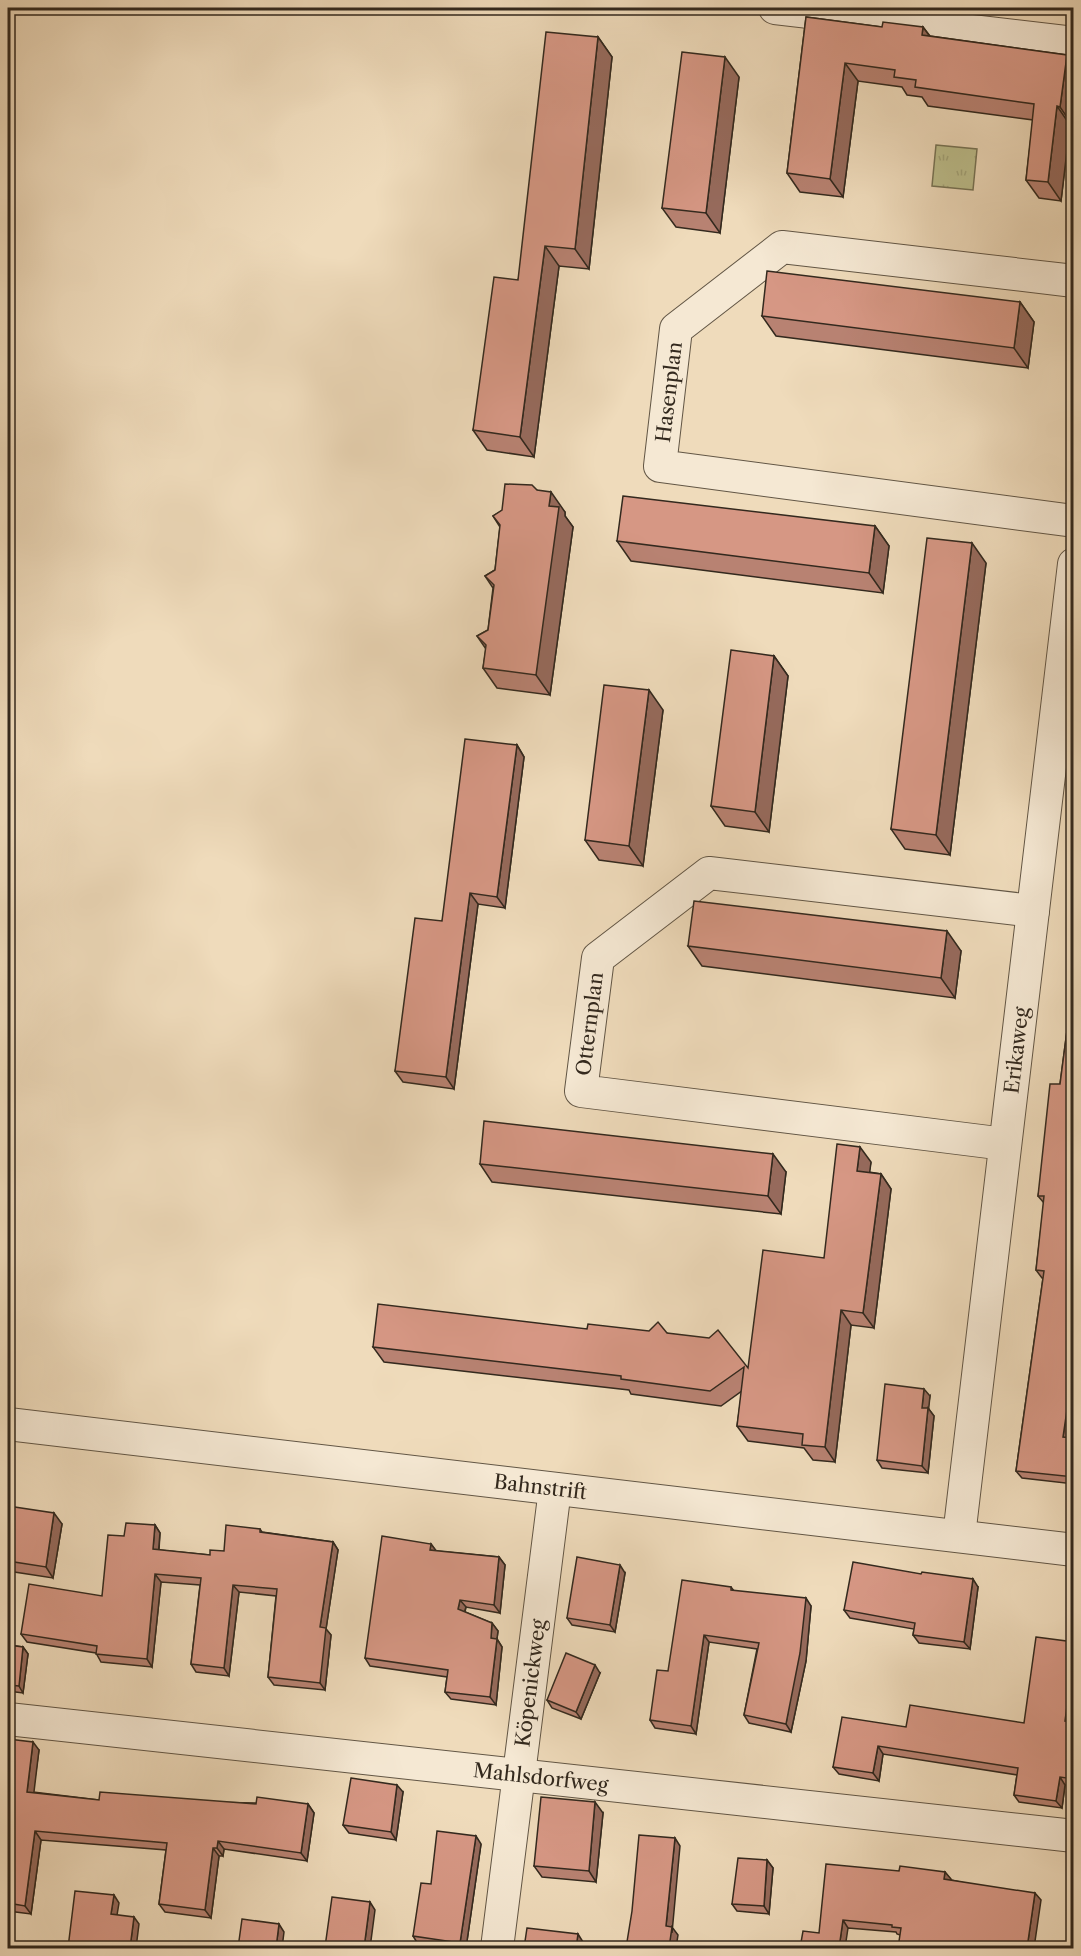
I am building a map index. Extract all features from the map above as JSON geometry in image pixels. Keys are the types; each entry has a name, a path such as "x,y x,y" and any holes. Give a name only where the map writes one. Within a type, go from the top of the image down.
{"street":[{"path":"775,8 1074,43"},
{"name":"Hasenplan","path":"1074,281 782,247 676,329 660,466 1074,521"},
{"name":"Erikaweg","path":"959,1536 1074,564"},
{"name":"Otternplan","path":"1005,1144 581,1091 598,958 709,873 1033,910"},
{"name":"Bahnstrift","path":"8,1424 1074,1550"},
{"name":"Köpenickweg","path":"497,1948 555,1489"},
{"name":"Mahlsdorfweg","path":"8,1719 1074,1836"}],"green space":[{"path":"936,145 977,149 973,190 932,186"}],"building":[{"path":"806,17 882,27 883,22 923,27 922,35 1067,55 1060,107 1057,106 1048,182 1026,180 1034,104 915,87 916,80 894,77 895,70 845,63 830,179 787,173"},
{"path":"546,32 598,37 575,249 545,246 520,437 473,430 494,277 518,280"},
{"path":"682,52 725,57 706,213 662,208"},
{"path":"767,271 1020,302 1014,348 762,316"},
{"path":"505,484 532,485 537,490 551,492 549,506 559,507 536,675 483,668 486,645 477,636 488,630 494,585 485,576 495,570 500,525 493,516 502,510"},
{"path":"623,496 875,526 869,573 617,541"},
{"path":"927,538 972,543 936,835 891,829"},
{"path":"731,650 774,656 755,812 711,806"},
{"path":"604,685 649,690 629,846 585,840"},
{"path":"465,739 517,745 497,897 470,893 446,1077 395,1071 415,918 442,921"},
{"path":"694,901 947,931 941,978 688,946"},
{"path":"1074,977 1074,1263 1069,1303 1074,1303 1074,1362 1063,1437 1074,1438 1074,1477 1016,1471 1044,1271 1036,1270 1044,1196 1038,1196 1050,1084 1060,1084"},
{"path":"484,1121 773,1154 768,1196 480,1164"},
{"path":"837,1144 860,1147 857,1171 881,1174 863,1313 841,1310 825,1447 802,1445 803,1434 737,1426 744,1367 710,1391 621,1379 621,1376 373,1347 378,1304 587,1329 588,1324 649,1331 658,1322 667,1333 709,1338 718,1330 748,1368 763,1250 824,1258"},
{"path":"885,1384 924,1389 922,1408 928,1408 922,1466 877,1460"},
{"path":"8,1506 54,1513 46,1567 8,1561"},
{"path":"126,1523 155,1525 153,1549 210,1555 210,1550 224,1551 226,1525 333,1542 320,1627 326,1628 320,1683 268,1677 277,1589 233,1585 224,1668 191,1664 201,1578 155,1574 147,1659 96,1654 97,1646 21,1634 29,1584 102,1596 108,1535 124,1536"},
{"path":"382,1536 431,1544 430,1550 499,1557 494,1605 460,1600 458,1609 492,1623 491,1638 497,1639 490,1697 445,1692 448,1670 365,1658"},
{"path":"577,1557 620,1565 610,1625 567,1618"},
{"path":"853,1562 921,1574 922,1572 973,1579 964,1642 913,1635 915,1623 844,1610"},
{"path":"682,1580 731,1587 731,1590 806,1598 800,1653 786,1724 744,1715 759,1643 704,1635 691,1726 650,1720 657,1670 668,1671"},
{"path":"1036,1637 1074,1642 1074,1678 1071,1677 1065,1721 1074,1722 1074,1779 1060,1777 1056,1801 1014,1795 1018,1768 878,1746 873,1773 833,1767 842,1717 906,1727 910,1705 1024,1723"},
{"path":"8,1645 23,1647 19,1686 8,1685"},
{"path":"566,1653 595,1665 576,1712 547,1700"},
{"path":"8,1739 33,1742 27,1792 99,1800 100,1792 256,1804 257,1797 308,1804 301,1853 218,1841 217,1848 213,1848 205,1910 159,1904 167,1843 35,1831 25,1906 8,1903"},
{"path":"351,1778 397,1785 391,1832 343,1825"},
{"path":"541,1797 595,1802 589,1871 534,1866"},
{"path":"437,1831 476,1836 460,1943 413,1936 421,1883 431,1884"},
{"path":"639,1835 675,1838 666,1926 672,1927 669,1948 626,1948"},
{"path":"738,1858 767,1860 764,1906 732,1904"},
{"path":"826,1864 899,1871 900,1866 945,1872 944,1879 1035,1893 1027,1948 898,1948 901,1928 843,1920 839,1948 800,1948 803,1931 819,1933"},
{"path":"75,1891 114,1895 111,1914 134,1917 130,1948 68,1948"},
{"path":"332,1897 370,1902 364,1948 325,1947"},
{"path":"242,1919 279,1924 276,1948 238,1948"},
{"path":"527,1928 578,1934 576,1948 524,1948"}]}
